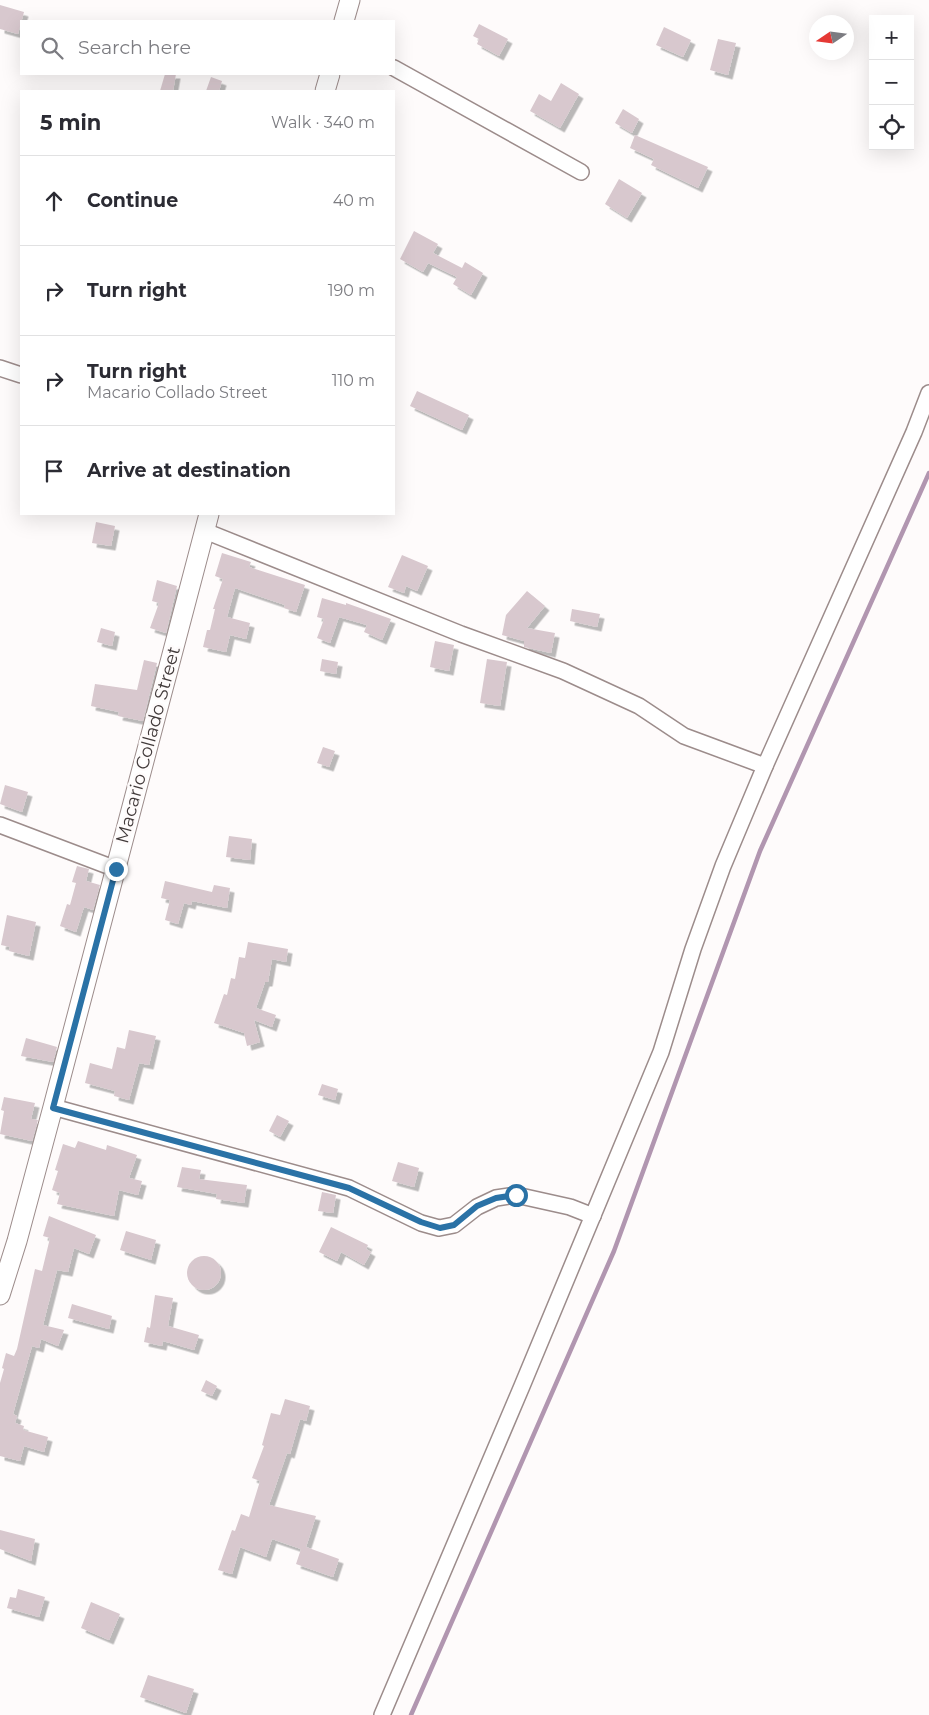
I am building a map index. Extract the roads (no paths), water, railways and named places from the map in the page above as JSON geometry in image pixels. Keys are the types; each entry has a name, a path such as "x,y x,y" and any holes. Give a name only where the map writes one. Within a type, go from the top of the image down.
{"street":[{"path":"344,20 350,0"},
{"path":"395,69 580,172"},
{"path":"325,90 330,75"},
{"path":"0,368 20,375"},
{"path":"382,1715 661,1052 693,949 723,866 765,766 914,432 929,393"},
{"path":"207,522 461,634 563,671 639,706 684,736 765,766"},
{"name":"Macario Collado Street","path":"0,1295 53,1108 207,522"},
{"path":"0,825 116,869"},
{"path":"53,1108 349,1188 421,1222 440,1228 454,1225 483,1204 496,1198 516,1195 570,1207 593,1216"}],"waterway":[{"path":"411,1715 614,1251 760,851 929,473"}]}
